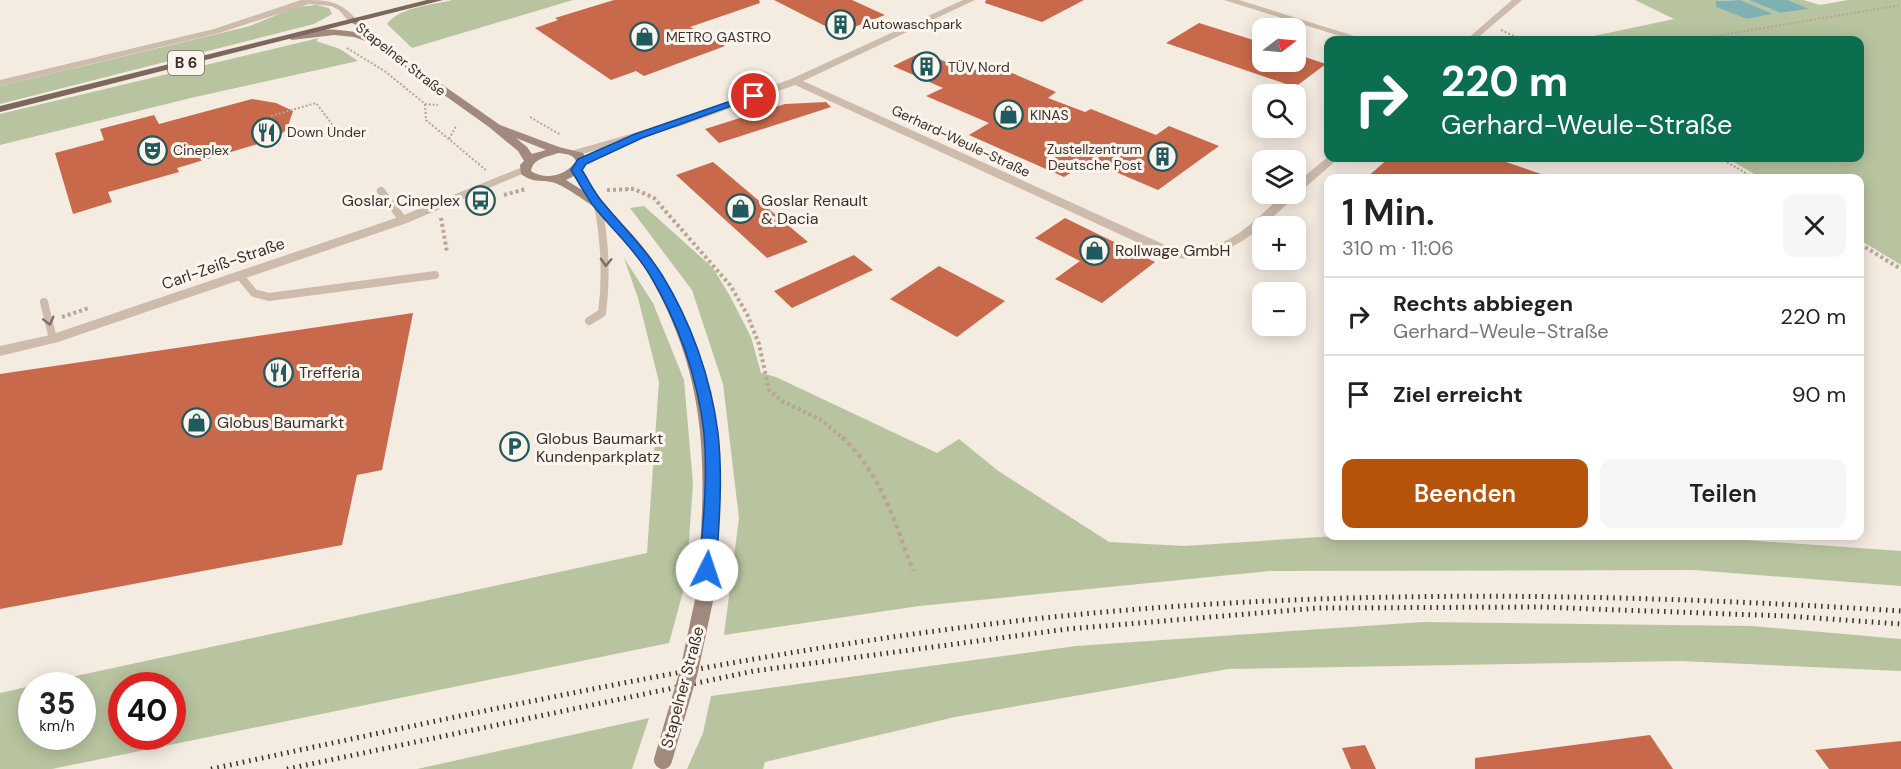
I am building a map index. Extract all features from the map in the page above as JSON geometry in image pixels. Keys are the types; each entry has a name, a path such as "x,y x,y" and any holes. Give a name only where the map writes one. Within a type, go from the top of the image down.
{"main road":[{"name":"B 6","path":"0,109 438,0"}],"street":[{"path":"578,161 639,136 795,81 970,0"},
{"path":"1230,0 1349,36"},
{"path":"1475,36 1517,0"},
{"path":"0,83 227,28 300,3 333,3 342,8 353,21"},
{"name":"Stapelner Straße","path":"361,34 354,28 353,21 361,24 374,40 446,94 493,124 523,150 528,169"},
{"path":"292,37 326,32 361,34 374,40"},
{"name":"Gerhard-Weule-Straße","path":"795,81 1172,253 1197,255 1225,248 1279,204"},
{"name":"Stapelner Straße","path":"493,124 558,150 578,161 595,200 632,241 656,275 680,321 699,372 711,434 712,508 706,591 689,671 661,764"},
{"name":"Stapelner Straße","path":"528,169 542,153 558,150"},
{"name":"Stapelner Straße","path":"555,178 578,161"},
{"path":"1306,181 1328,162"},
{"name":"Stapelner Straße","path":"528,169 555,178 595,200"},
{"name":"Carl-Zeiß-Straße","path":"0,351 53,339 403,220 528,169"}],"lane":[{"path":"381,191 403,220"},
{"path":"588,321 602,313 605,291 607,250 595,200"},
{"path":"240,276 254,293 270,297 435,275"},
{"path":"44,302 53,339"}],"path":[{"path":"1716,36 1901,5"},
{"path":"1489,25 1513,36"},
{"path":"271,116 316,103 335,128"},
{"path":"425,104 426,120 490,174 480,178"},
{"path":"530,117 569,139"},
{"path":"449,139 456,126"},
{"path":"541,143 562,135"},
{"path":"1727,162 1747,174"},
{"path":"595,200 613,196 604,186"},
{"path":"595,200 608,190 634,189 654,198 730,285 747,314 759,344 769,390 782,401 821,420 844,439 868,466 884,494 913,572"},
{"path":"441,217 447,252"},
{"path":"1864,246 1901,269"},
{"path":"49,321 93,307"}],"green space":[{"path":"452,0 573,0 412,48 387,24 392,18 408,10"},
{"path":"1635,0 1733,0 1716,1 1747,19 1772,14 1740,0 1749,0 1780,13 1808,9 1788,0 1803,0 1820,5 1848,0 1901,0 1901,265 1864,242 1864,174 1754,174 1734,162 1864,162 1864,36 1594,36 1674,19"},
{"path":"316,5 329,8 332,14 314,24 0,104 0,86 250,26 296,7"},
{"path":"319,38 316,41 340,49 358,61 195,97 0,145 0,114"},
{"path":"644,206 713,268 751,337 761,373 776,377 937,453 959,439 997,470 1109,542 1184,546 1324,537 1324,540 1745,540 1901,551 1901,586 1693,570 1270,571 919,606 724,635 739,518 723,384 692,290 630,208"},
{"path":"624,258 653,303 684,380 693,484 686,581 669,643 186,742 186,672 108,672 108,750 145,750 52,769 0,769 0,693 18,689 18,750 96,750 94,672 647,553 659,382 638,298"},
{"path":"1423,622 1752,626 1901,639 1901,671 1681,661 1228,669 955,717 765,762 763,769 687,769 703,733 711,696 1076,646"},
{"path":"649,718 632,769 417,769"}],"water":[{"path":"1740,0 1773,14 1747,19 1716,7 1716,1"},
{"path":"1749,0 1788,0 1809,9 1780,13"}],"building":[{"name":"METRO GASTRO","path":"614,0 759,0 760,3 690,27 725,46 644,76 636,71 611,80 535,28 558,20 555,18"},
{"name":"Autowaschpark","path":"774,0 852,0 885,15 839,33"},
{"path":"986,0 1084,0 1042,22 985,3"},
{"path":"1199,23 1252,40 1252,72 1306,72 1306,57 1324,63 1299,84 1286,84 1166,43"},
{"path":"922,52 971,72 989,63 1056,92 1048,98 1085,112 1091,109 1156,135 1169,126 1219,146 1158,190 1090,161 1064,177 969,135 989,123 926,96 943,88 893,66"},
{"name":"Cineplex","path":"252,99 276,103 293,111 287,129 271,143 260,146 258,144 177,168 179,172 108,192 112,202 73,214 55,153 104,140 100,129 154,115 159,124"},
{"path":"826,102 831,107 719,143 705,129 785,104"},
{"name":"Goslar Renault & Dacia","path":"713,162 808,242 767,258 676,175"},
{"path":"1384,162 1506,162 1541,174 1371,174"},
{"name":"Rollwage GmbH","path":"1065,218 1155,262 1102,303 1055,279 1080,261 1035,238"},
{"path":"854,255 873,270 792,308 774,291"},
{"path":"939,266 1005,301 957,337 890,299"},
{"name":"Globus Baumarkt","path":"413,313 382,470 357,475 342,545 0,609 0,374"},
{"path":"1650,735 1673,769 1475,769 1475,758"},
{"path":"1901,741 1901,769 1829,769 1815,750"},
{"path":"1365,745 1376,769 1351,769 1342,748"}],"railway":[{"path":"211,769 529,702 741,661 955,628 1062,616 1272,601 1482,596 1691,600 1901,611"},
{"path":"287,769 754,671 1067,629 1319,608 1539,607 1786,616 1901,624"}],"place":[{"name":"Autowaschpark","path":"841,24"},
{"name":"METRO GASTRO","path":"645,37"},
{"name":"TÜV Nord","path":"927,67"},
{"name":"KINAS","path":"1009,115"},
{"name":"Down Under","path":"266,132"},
{"name":"Cineplex","path":"152,150"},
{"name":"Zustellzentrum Deutsche Post","path":"1163,157"},
{"name":"Goslar, Cineplex","path":"481,200"},
{"name":"Goslar Renault & Dacia","path":"740,209"},
{"name":"Rollwage GmbH","path":"1094,250"},
{"name":"Trefferia","path":"278,372"},
{"name":"Globus Baumarkt","path":"196,422"},
{"name":"Globus Baumarkt Kundenparkplatz","path":"515,447"}],"route":[{"path":"707,570 712,508 711,434 699,372 680,321 656,275 632,241 598,205 576,170 582,161 639,136 754,96"}]}
